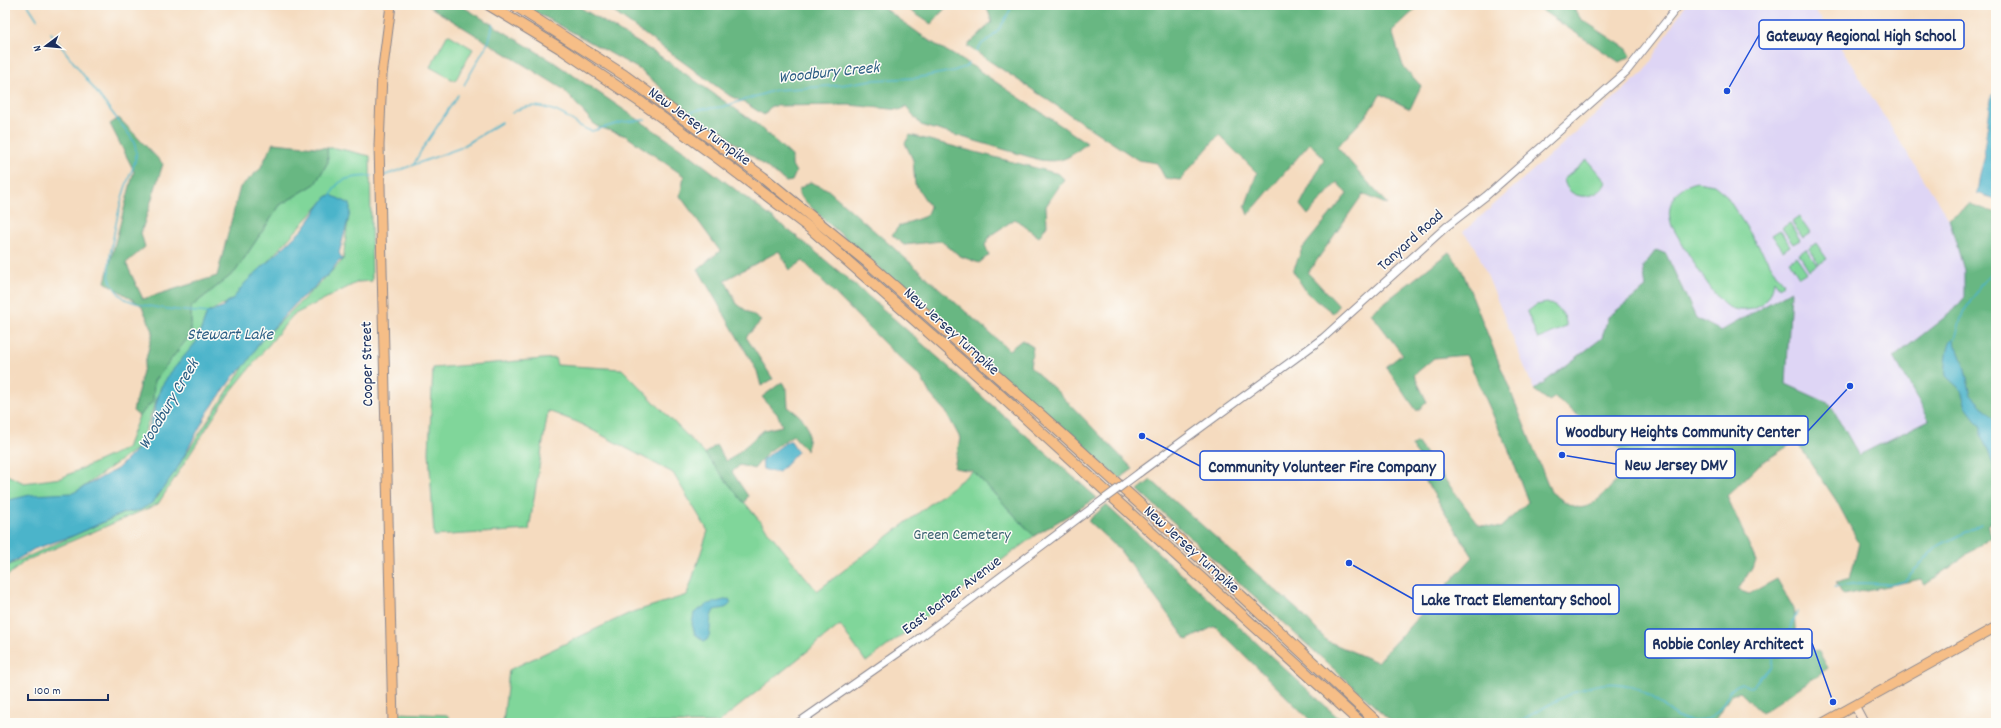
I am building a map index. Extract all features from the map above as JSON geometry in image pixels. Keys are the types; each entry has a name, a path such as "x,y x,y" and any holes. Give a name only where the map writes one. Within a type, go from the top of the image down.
{"highway":[{"name":"New Jersey Turnpike","path":"489,5 560,48 642,103 719,158 811,229 1000,396 1361,723"},
{"name":"New Jersey Turnpike","path":"514,5 624,75 763,177 867,262 1041,415 1220,576 1378,723"}],"main road":[{"name":"Cooper Street","path":"391,5 382,75 379,181 393,723"},
{"path":"1823,723 1996,627"},
{"path":"1855,706 1864,723"}],"street":[{"name":"Tanyard Road","path":"1139,473 1323,338 1446,227 1486,196 1626,72 1679,5"},
{"name":"East Barber Avenue","path":"798,723 914,642 1139,473"}],"shaded area":[{"path":"1685,5 1811,5 1839,45 1949,219 1964,270 1964,298 1954,310 1918,399 1930,420 1859,455 1830,404 1786,384 1791,291 1721,331 1696,318 1666,254 1643,267 1646,288 1608,317 1602,338 1534,390 1476,248 1463,232 1645,71"}],"green space":[{"path":"427,5 460,5 552,61 689,154 805,243 875,302 1097,498 1034,536 973,471 954,468 960,438 946,412 930,394 921,377 886,345 803,261 790,270 779,251 725,280 737,304 761,321 746,337 773,379 761,386 757,371 698,269 720,251 680,196 684,176 626,136 596,126 563,89"},
{"path":"523,5 576,5 657,54 754,122 792,156 792,165 796,172 792,181 786,182 738,145 673,103 665,91 639,69"},
{"path":"604,5 880,5 928,40 972,66 1087,143 1070,156 1060,160 1048,161 1040,160 921,125 906,106 901,110 849,105 771,106 764,115 745,103 730,96"},
{"path":"902,5 948,5 931,24"},
{"path":"986,5 1420,5 1392,31 1403,66 1421,86 1410,109 1381,94 1364,118 1337,147 1388,205 1363,194 1308,273 1339,306 1333,313 1307,293 1293,271 1302,249 1347,194 1337,182 1308,215 1300,205 1324,159 1310,143 1248,215 1245,207 1257,173 1219,135 1180,180 1165,178 1157,163 1138,160 967,46 992,22"},
{"path":"1534,5 1571,5 1581,19 1627,49 1631,56 1619,62"},
{"path":"448,34 473,49 455,81 430,67"},
{"path":"119,118 163,164 141,233 145,247 126,263 143,299 217,276 240,187 260,169 273,143 327,148 328,162 315,184 280,205 235,272 191,307 191,334 154,381 153,401 139,416 133,411 153,331 141,305 105,282 134,171 110,124"},
{"path":"910,135 1059,174 1064,179 1046,206 1047,225 1039,237 1015,219 991,235 985,245 989,255 979,263 960,256 941,241 904,245 892,235 899,226 926,216 930,207 915,184 913,160 905,143"},
{"path":"327,148 336,148 370,156 372,281 358,282 293,315 228,395 158,504 25,561 5,578 5,567 157,498 260,342 343,260 350,204 329,195 232,300 207,313 197,341 161,387 139,447 75,493 5,501 5,474 24,483 61,478 127,448 139,416 153,401 153,381 191,334 191,307 235,272 280,205 315,184 328,162"},
{"path":"1587,160 1606,182 1597,193 1584,196 1577,195 1566,187 1564,179"},
{"path":"810,182 827,189 1009,350 1022,340 1033,347 1030,367 1057,391 1133,469 1119,479 819,215 799,195 799,189"},
{"path":"1697,182 1714,185 1725,194 1783,284 1779,287 1774,280 1769,296 1757,307 1749,310 1741,310 1732,309 1725,305 1705,280 1672,226 1669,211 1673,198 1677,192 1689,184"},
{"path":"1970,204 1996,213 1996,519 1987,525 1992,536 1925,585 1921,579 1843,595 1836,583 1850,579 1859,543 1836,500 1796,441 1760,464 1727,496 1756,561 1738,590 1749,594 1777,579 1794,609 1796,642 1819,652 1828,668 1762,713 1740,692 1731,695 1713,723 1393,723 1138,490 1151,480 1300,612 1327,641 1377,662 1473,557 1425,480 1425,465 1411,446 1417,442 1479,525 1500,528 1528,502 1510,453 1466,355 1434,358 1414,375 1427,402 1417,411 1386,367 1402,354 1371,313 1449,252 1461,268 1551,492 1571,505 1582,507 1588,506 1595,502 1612,485 1618,477 1624,452 1555,397 1549,401 1534,390 1602,338 1608,317 1646,288 1643,267 1656,250 1666,254 1696,318 1721,331 1791,291 1786,384 1830,404 1859,455 1929,420 1894,357 1954,310 1964,298 1964,270 1949,219"},
{"path":"1799,217 1810,233 1803,238 1792,222"},
{"path":"1790,223 1800,240 1793,244 1782,228"},
{"path":"1780,230 1790,246 1783,251 1772,235"},
{"path":"1816,243 1827,259 1819,264 1809,248"},
{"path":"1806,249 1817,265 1809,270 1799,254"},
{"path":"1796,256 1807,272 1799,277 1789,261"},
{"path":"1547,303 1555,306 1561,312 1565,319 1566,327 1538,339 1527,312 1536,305"},
{"name":"Green Cemetery","path":"555,358 557,365 622,369 705,454 817,591 973,471 1034,536 866,662 840,625 718,723 503,723 509,670 630,613 687,595 708,531 673,473 577,422 548,411 529,530 434,536 429,452 433,368"},
{"path":"782,382 787,390 788,407 804,421 808,430 807,451 793,435 768,452 754,469 740,465 732,472 748,496 744,503 705,454 716,445 726,461 732,458 764,430 782,426 778,415 762,397"},
{"path":"1106,505 1344,723 1313,723 1215,626 1187,640 1119,549 1088,521"},
{"path":"397,713 447,715 449,717 449,723 395,723"}],"water":[{"path":"1996,91 1996,199 1977,193 1985,156 1984,149 1990,108 1989,105 1991,97"},
{"name":"Stewart Lake","path":"331,195 350,204 350,213 339,253 343,260 339,261 328,275 321,279 312,290 301,298 260,342 247,363 233,377 208,412 177,469 152,503 140,510 123,513 75,535 34,549 5,567 5,501 30,495 73,493 117,469 139,447 147,435 161,387 171,372 197,341 207,313 222,308 227,302 232,300 245,283 303,229 326,197"},
{"path":"1953,338 1964,365 1971,395 1996,421 1996,474 1989,452 1981,436 1981,427 1966,407 1961,390 1946,376 1948,350"},
{"path":"788,441 791,441 798,452 779,472 763,469 762,460"},
{"path":"729,599 731,603 727,607 714,610 711,618 710,633 707,640 704,641 695,634 692,624 694,613 708,604"}],"waterway":[{"path":"28,5 37,19"},
{"name":"Woodbury Creek","path":"977,51 982,44 993,36 1007,17 1012,5"},
{"path":"464,85 489,41 493,24"},
{"path":"51,33 131,137 136,149 135,160 124,191 114,231 109,271 112,284 124,298 131,301 152,307 208,313"},
{"name":"Woodbury Creek","path":"691,112 702,109 722,107 776,90 841,85 872,80 916,78 953,71 965,67 969,63"},
{"path":"414,164 458,95"},
{"name":"Woodbury Creek","path":"512,113 527,107 543,107 559,112 584,128 592,131 623,122 645,120"},
{"name":"Woodbury Creek","path":"383,176 460,148 502,122"},
{"name":"Woodbury Creek","path":"331,197 333,190 341,181 352,178 372,176"},
{"path":"1955,339 1963,312 1975,296 1980,285 1996,269"},
{"path":"1992,518 1996,507"},
{"path":"1835,587 1858,583 1894,584 1905,581 1936,547 1981,524"},
{"path":"1516,723 1567,695 1584,688 1602,684 1620,684 1638,689 1656,700 1671,712 1686,720 1698,721 1707,719 1719,710 1730,691 1735,686 1742,683 1750,688 1754,686 1760,677 1771,667 1773,654 1783,645 1797,612"}],"place":[{"name":"Gateway Regional High School","path":"1727,91"},
{"name":"Woodbury Heights Community Center","path":"1850,386"},
{"name":"Community Volunteer Fire Company","path":"1142,436"},
{"name":"New Jersey DMV","path":"1562,455"},
{"name":"Lake Tract Elementary School","path":"1349,563"},
{"name":"Robbie Conley Architect","path":"1833,702"}]}
